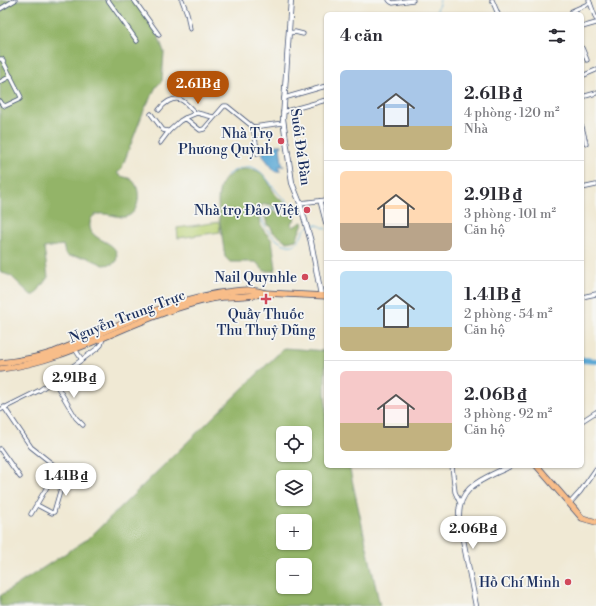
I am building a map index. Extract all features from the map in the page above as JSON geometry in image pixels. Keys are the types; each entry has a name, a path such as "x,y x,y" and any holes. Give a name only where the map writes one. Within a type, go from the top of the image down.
{"main road":[{"name":"Nguyễn Trung Trực","path":"0,369 32,364 170,305 191,298 238,291 259,290 265,293"},
{"name":"Nguyễn Trung Trực","path":"0,363 36,357 103,338 176,309 221,297 258,295 265,293 324,296"},
{"path":"539,468 582,518 596,522"}],"street":[{"path":"0,9 15,0"},
{"path":"108,0 137,41"},
{"path":"134,0 159,35"},
{"path":"182,0 187,13 190,30"},
{"name":"Suối Đá Bàn","path":"291,0 283,112 284,123 292,183 300,203 324,296"},
{"path":"389,0 393,3 410,0"},
{"path":"492,0 497,12"},
{"path":"572,11 590,2 596,19"},
{"path":"584,26 596,23"},
{"path":"289,33 295,32 303,34"},
{"path":"584,53 587,60"},
{"path":"0,59 2,59 21,98 6,106 0,101"},
{"path":"584,75 596,70"},
{"path":"0,82 10,76"},
{"path":"284,98 324,87"},
{"path":"584,96 596,93"},
{"path":"159,110 165,103 177,99 183,100 195,113 213,117"},
{"path":"283,112 324,101"},
{"path":"185,118 200,130 204,129 222,106 225,105 254,127 258,154"},
{"path":"160,143 170,130 185,118 195,113"},
{"path":"151,114 163,130 170,130"},
{"path":"254,127 284,123"},
{"path":"584,135 586,143"},
{"path":"584,188 596,185"},
{"path":"300,203 324,200"},
{"path":"320,201 324,216"},
{"path":"584,297 596,294"},
{"path":"0,410 40,390 54,381 100,345 103,338"},
{"path":"74,346 82,360"},
{"path":"54,381 76,418 83,425"},
{"path":"4,407 31,447 55,466 71,484"},
{"path":"584,420 596,412"},
{"path":"0,449 20,477"},
{"path":"452,468 455,492 460,503"},
{"path":"476,606 459,519 460,503 465,493 474,485 506,468"},
{"path":"569,504 580,492 596,469"},
{"path":"31,514 57,470"},
{"path":"37,504 52,513 54,512 60,488 53,477"}],"green space":[{"path":"0,0 134,0 158,35 164,52 162,81 156,87 144,110 121,170 117,173 120,176 131,179 136,185 138,190 138,201 136,207 130,215 125,217 105,214 95,215 90,223 91,230 94,235 114,249 117,254 116,262 104,265 86,257 68,256 65,253 63,245 44,248 48,277 35,295 31,295 11,276 0,272"},
{"path":"242,169 250,169 260,172 266,178 276,196 286,205 285,208 281,209 265,204 259,209 260,224 272,240 276,268 274,271 264,271 256,262 230,262 225,257 218,206 219,190 226,178"},
{"path":"271,209 281,215 293,214 295,217 294,221 291,223 293,227 302,222 303,223 296,240 287,242 273,232 271,227 267,225 265,215 266,211"},
{"path":"219,222 220,232 178,238 177,228"},
{"path":"284,348 324,351 324,468 349,468 380,606 0,606 0,596 89,538"}],"water":[{"path":"282,145 280,147 282,163 284,166 279,166 280,171 275,171 263,156 263,147"}],"waterway":[{"path":"437,12 440,0"},
{"path":"227,175 244,167 256,169 288,203 289,205 287,210 268,208 262,213 262,219 265,226 276,239 289,245 295,244 300,239 305,229"},
{"path":"308,227 317,225 324,228"},
{"path":"584,360 596,361"}],"place":[{"name":"Nhà Trọ Phương Quỳnh","path":"281,141"},
{"name":"Nhà trọ Đảo Việt","path":"307,210"},
{"name":"Nail Quynhle","path":"305,277"},
{"name":"Quầy Thuốc Thu Thuỷ Dũng","path":"266,299"},
{"name":"Hồ Chí Minh","path":"568,582"}]}
